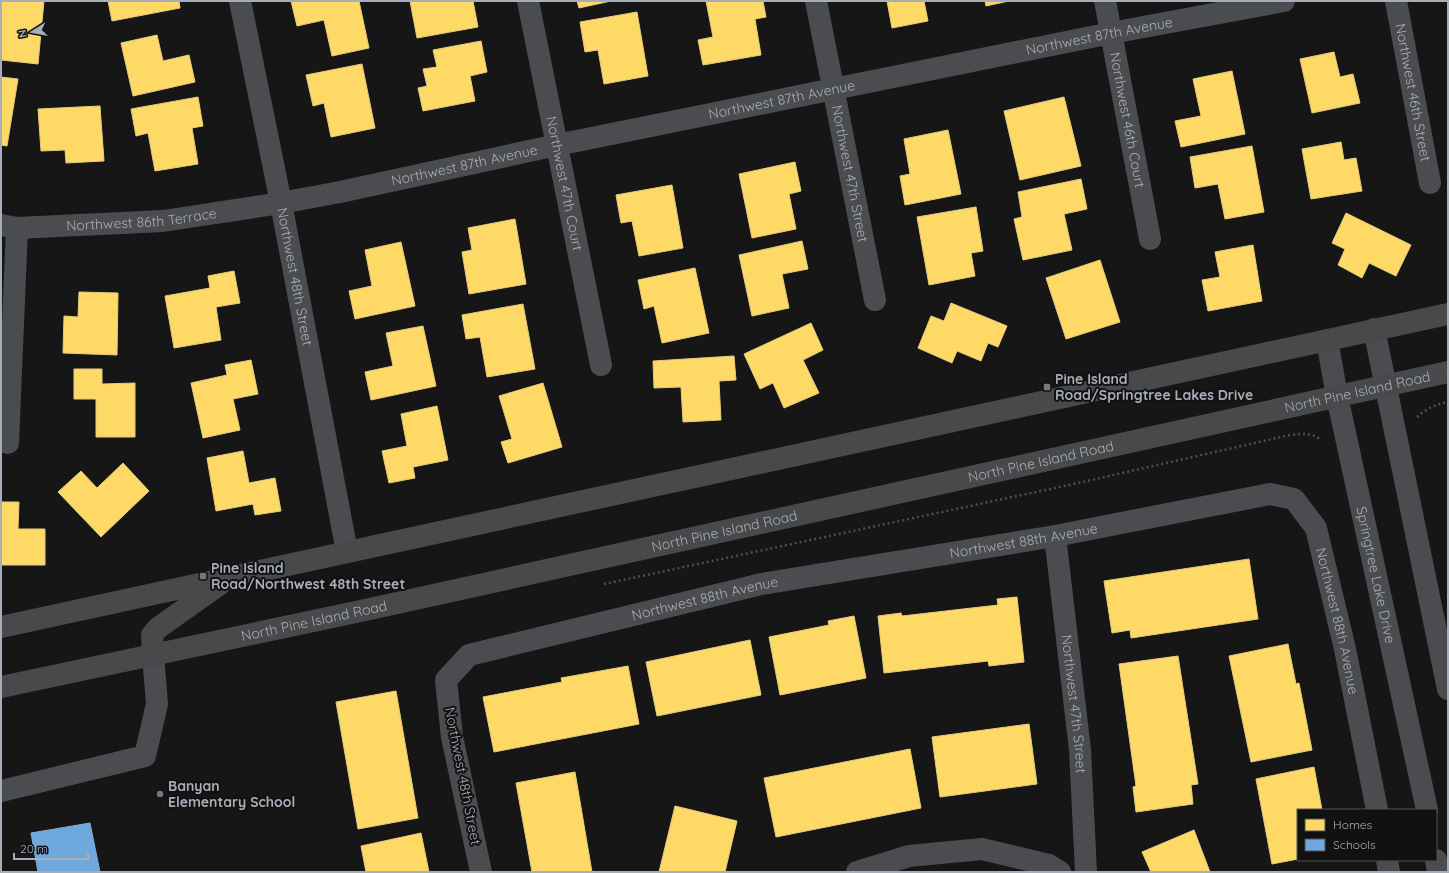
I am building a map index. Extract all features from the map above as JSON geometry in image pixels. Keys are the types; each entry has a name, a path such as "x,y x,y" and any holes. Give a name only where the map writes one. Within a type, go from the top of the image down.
{"main road":[{"path":"1,627 1448,314"},
{"name":"North Pine Island Road","path":"1,687 364,610 1448,372"},
{"path":"153,655 152,635 158,628 187,606 231,577"}],"street":[{"name":"Northwest 48th Street","path":"240,1 281,203 346,552"},
{"name":"Northwest 47th Court","path":"528,1 601,365"},
{"name":"Northwest 47th Street","path":"816,1 875,300"},
{"name":"Northwest 46th Court","path":"1105,1 1150,239"},
{"name":"Northwest 87th Avenue","path":"281,203 340,192 557,145 1111,33 1284,1"},
{"name":"Northwest 46th Street","path":"1396,1 1430,183"},
{"name":"Northwest 86th Terrace","path":"9,226 163,221 281,203"},
{"path":"8,443 9,226"},
{"path":"1374,330 1408,500 1444,654 1448,690"},
{"name":"Springtree Lake Drive","path":"1327,340 1337,396 1427,809"},
{"name":"Northwest 88th Avenue","path":"446,680 468,655 754,585 1055,536 1270,494 1294,499 1316,528 1345,649 1377,809"},
{"name":"Northwest 47th Street","path":"1055,536 1080,750 1086,872"},
{"path":"1,791 145,756 157,704 153,655"},
{"name":"Northwest 48th Street","path":"446,680 452,737 481,872"},
{"path":"857,872 909,856 982,848 1049,865 1060,872"},
{"path":"1387,861 1389,872"},
{"path":"1436,861 1438,872"}],"building: Homes":[{"path":"1,1 44,1 38,64 1,60"},
{"path":"108,1 179,1 180,8 112,21"},
{"path":"291,1 359,1 369,48 332,56 324,20 297,26"},
{"path":"410,1 473,1 478,27 417,38"},
{"path":"577,1 611,1 579,8"},
{"path":"706,1 763,1 766,17 755,19 761,55 703,65 698,40 713,37"},
{"path":"887,1 924,1 928,21 892,28"},
{"path":"985,1 1009,1 986,6"},
{"path":"637,12 648,76 604,84 598,50 585,52 580,22"},
{"path":"157,35 163,61 189,55 195,82 133,96 121,43"},
{"path":"481,41 487,72 470,76 475,101 423,111 418,88 427,86 423,69 437,67 433,50"},
{"path":"1334,52 1340,77 1353,74 1360,103 1312,113 1300,59"},
{"path":"362,64 375,128 331,137 324,103 313,106 306,75"},
{"path":"1232,71 1245,134 1181,147 1175,121 1201,116 1193,79"},
{"path":"1,77 18,79 7,146 1,145"},
{"path":"198,97 203,126 192,128 198,164 155,171 148,133 136,136 131,109"},
{"path":"1064,97 1081,166 1020,180 1004,111"},
{"path":"100,106 104,161 66,163 65,150 41,151 38,109"},
{"path":"948,130 961,194 905,205 900,176 910,174 904,139"},
{"path":"1341,142 1344,160 1356,158 1362,191 1311,199 1302,149"},
{"path":"1252,146 1264,212 1225,219 1218,184 1195,188 1190,157"},
{"path":"795,162 801,191 789,194 796,229 752,238 739,174"},
{"path":"1081,179 1087,209 1064,214 1072,250 1023,260 1014,219 1022,217 1018,192"},
{"path":"672,185 683,248 639,256 632,221 621,223 616,195"},
{"path":"976,207 983,251 971,253 975,276 929,285 917,217"},
{"path":"1346,213 1411,245 1396,276 1369,263 1362,278 1338,265 1345,249 1332,243"},
{"path":"515,219 526,284 469,294 462,252 472,250 468,228"},
{"path":"802,241 808,269 782,274 789,308 752,316 739,255"},
{"path":"401,242 415,306 355,319 349,291 372,286 365,250"},
{"path":"1253,245 1262,301 1208,311 1202,280 1220,277 1215,252"},
{"path":"1100,260 1120,322 1066,339 1046,278"},
{"path":"695,268 709,333 662,343 654,306 644,309 638,280"},
{"path":"234,271 240,303 216,307 221,340 174,348 165,296 210,288 208,276"},
{"path":"79,292 118,293 117,355 63,353 64,316 78,317"},
{"path":"951,303 1007,326 998,347 988,343 981,361 957,351 952,363 918,348 931,316 944,321"},
{"path":"523,304 535,369 487,377 480,337 466,339 462,315"},
{"path":"811,323 823,350 803,360 819,393 784,408 773,383 760,389 744,354"},
{"path":"423,326 436,386 371,400 365,372 393,366 386,333"},
{"path":"734,356 736,380 719,381 721,420 683,422 681,387 654,388 653,361"},
{"path":"251,360 258,394 233,399 240,430 203,438 191,383 227,375 225,365"},
{"path":"74,369 102,369 102,384 135,383 135,437 96,437 96,399 74,399"},
{"path":"543,383 562,447 508,463 501,442 512,439 499,396"},
{"path":"437,406 448,460 413,467 415,478 389,483 382,451 407,446 401,414"},
{"path":"243,451 249,483 275,478 281,511 255,515 253,504 216,511 207,458"},
{"path":"123,463 149,491 101,537 58,492 81,471 97,488"},
{"path":"1,502 19,502 18,529 45,529 45,565 1,565"},
{"path":"1249,559 1258,619 1131,638 1130,630 1112,633 1104,581"},
{"path":"1017,597 1024,662 989,666 988,661 884,673 878,616 901,613 902,616 998,605 997,599"},
{"path":"854,616 866,678 780,695 769,637 829,625 828,621"},
{"path":"750,640 761,695 657,716 646,662"},
{"path":"1288,644 1296,684 1299,683 1312,750 1251,762 1229,656"},
{"path":"1178,656 1198,784 1191,785 1193,804 1136,812 1133,787 1136,786 1119,664"},
{"path":"628,666 639,724 494,752 483,697 562,682 561,678"},
{"path":"396,691 418,818 358,829 336,702"},
{"path":"1029,724 1037,784 940,797 932,737"},
{"path":"910,749 921,808 776,837 764,778"},
{"path":"1314,767 1322,809 1297,809 1297,859 1272,864 1256,779"},
{"path":"575,772 592,872 532,872 516,783"},
{"path":"675,806 737,821 725,872 659,872"},
{"path":"1194,830 1210,872 1151,872 1142,852"},
{"path":"421,833 429,872 366,872 361,846"}],"building: Schools":[{"path":"90,823 100,872 38,872 31,833"}],"place":[{"name":"Pine Island Road/Springtree Lakes Drive","path":"1047,387"},
{"name":"Pine Island Road/Northwest 48th Street","path":"203,576"},
{"name":"Banyan Elementary School","path":"160,794"}]}
